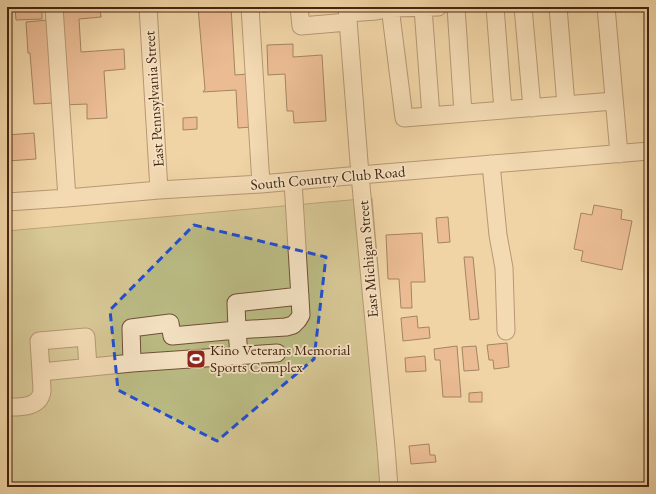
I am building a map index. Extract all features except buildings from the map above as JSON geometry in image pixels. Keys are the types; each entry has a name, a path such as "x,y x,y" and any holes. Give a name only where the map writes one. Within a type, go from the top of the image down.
{"street":[{"path":"54,7 67,198"},
{"name":"East Pennsylvania Street","path":"148,7 159,190"},
{"path":"250,7 261,184"},
{"path":"300,7 301,26 348,14 391,8 431,8 431,116"},
{"path":"456,7 463,113"},
{"path":"495,7 503,110"},
{"path":"523,7 532,108"},
{"path":"558,7 566,105"},
{"path":"606,7 619,154"},
{"path":"391,8 404,118 614,101"},
{"name":"East Michigan Street","path":"348,14 360,175 389,487"},
{"name":"South Country Club Road","path":"7,202 159,190 261,184 649,151"},
{"path":"492,164 498,235 504,268 506,331"},
{"path":"172,336 286,327 293,325 298,320 301,315 293,181"},
{"path":"239,356 236,303 300,296"},
{"path":"132,363 131,328 170,323 172,336 161,361"},
{"path":"7,407 28,406 36,402 40,397 42,391 39,341 86,337 88,367"},
{"path":"41,372 132,363 278,353"}],"highlighted area":[{"path":"194,225 326,257 314,359 217,441 118,390 110,310"}],"green space":[{"name":"Kino Veterans Memorial Sports Complex","path":"372,198 397,487 7,487 7,231"}],"place":[{"name":"Kino Veterans Memorial Sports Complex","path":"196,359"}]}
